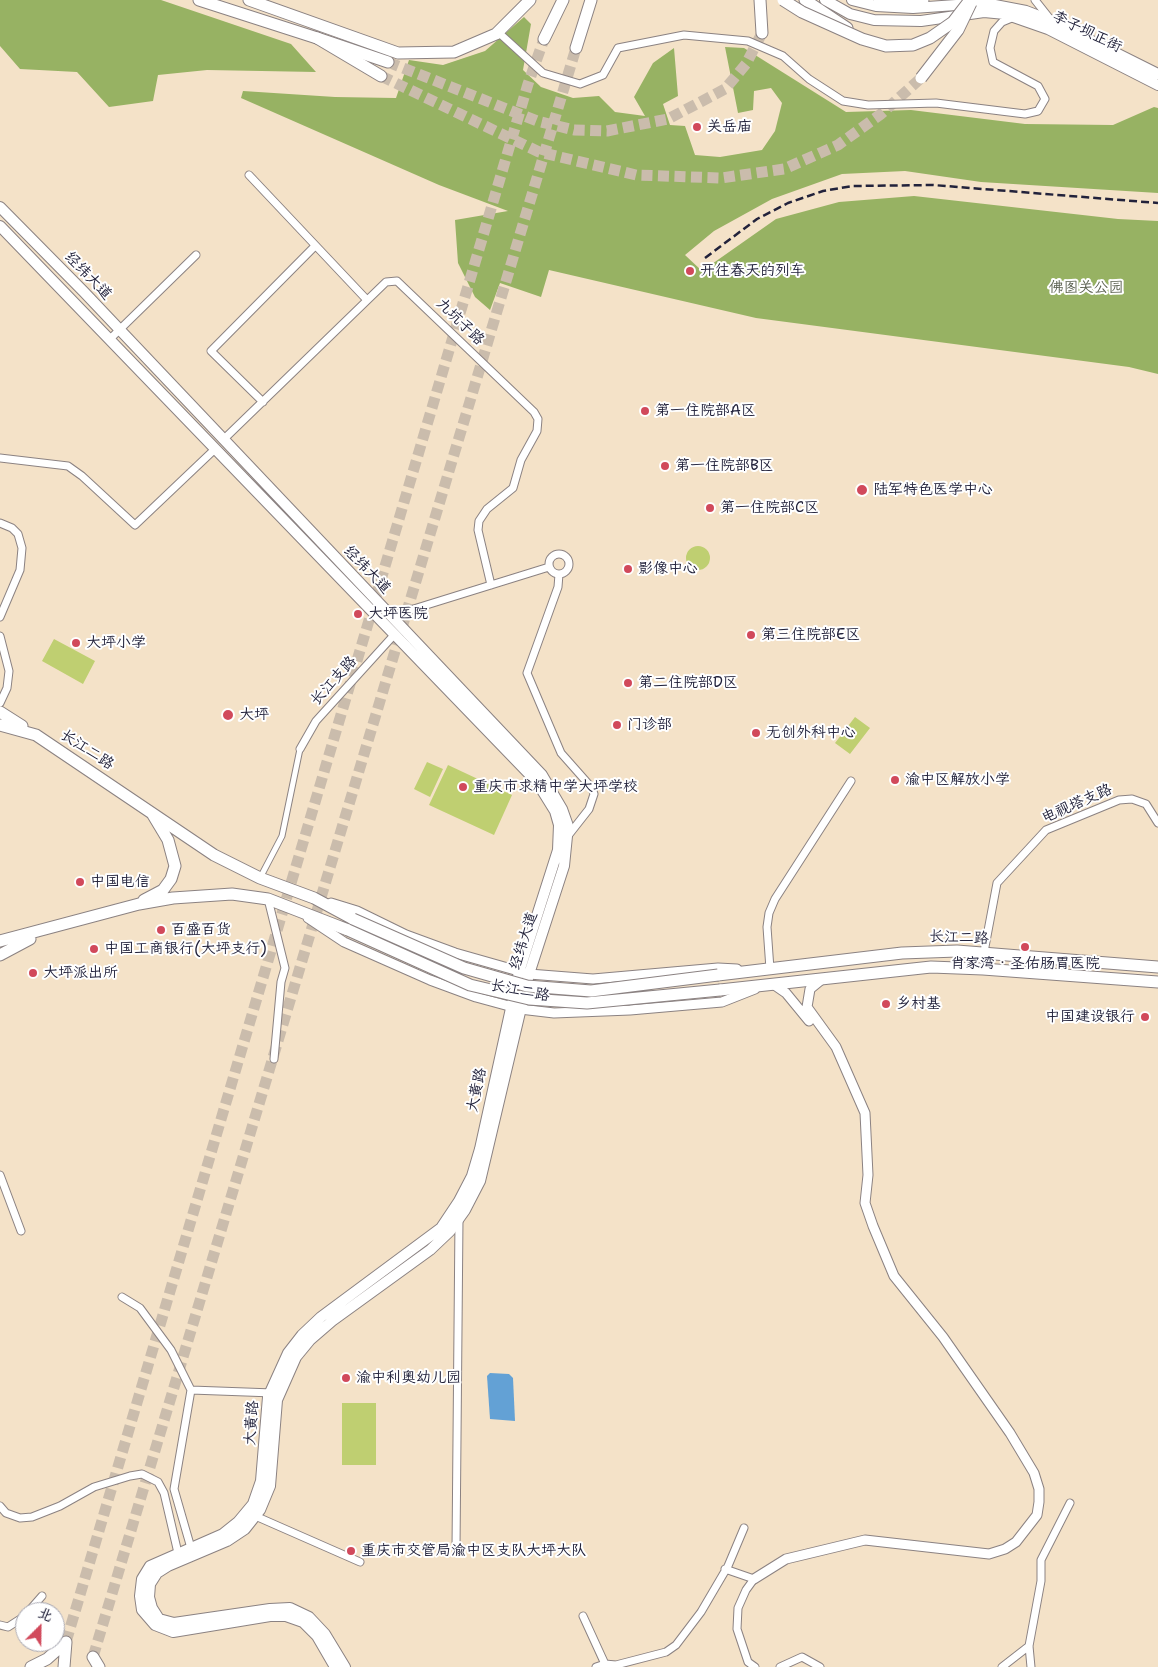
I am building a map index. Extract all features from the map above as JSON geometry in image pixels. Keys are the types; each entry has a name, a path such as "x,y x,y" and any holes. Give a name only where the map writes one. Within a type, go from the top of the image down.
{"main road":[{"path":"199,0 388,62"},
{"path":"249,0 398,53 454,52 498,32 530,0"},
{"path":"544,39 563,0"},
{"path":"576,48 592,0"},
{"path":"760,0 762,32"},
{"path":"783,0 802,12 862,39 886,46 913,45 930,38 953,22 971,0"},
{"path":"805,0 862,39"},
{"name":"李子坝正街","path":"825,0 850,14 874,20 921,21 984,12 1014,17 1048,29 1158,85"},
{"name":"李子坝正街","path":"852,0 876,6 913,8 985,3 1026,11 1052,21 1158,74"},
{"path":"879,0 891,2 923,0"},
{"path":"921,78 958,30 971,0"},
{"path":"317,38 381,76"},
{"name":"经纬大道","path":"0,207 542,776 562,809 568,836 564,866 524,973"},
{"name":"经纬大道","path":"0,226 537,782 555,812 559,825 558,850 516,1008"},
{"path":"0,712 36,735"},
{"name":"长江二路","path":"0,725 36,735 214,855 260,878 314,898 353,919 464,968 527,986 591,991 902,953 956,951 984,952 1142,968 1158,967"},
{"name":"长江二路","path":"139,904 163,890 171,879 175,866 168,840 152,812"},
{"name":"长江二路","path":"0,941 139,904 173,898 232,894 268,898 348,930 470,985 529,999 587,1003 903,969 959,967 1158,982"},
{"name":"长江二路","path":"0,955 62,925"},
{"name":"大黄路","path":"345,1667 325,1634 308,1617 290,1608 270,1609 174,1623 159,1619 152,1608 149,1597 150,1584 157,1573 168,1566 227,1541 245,1529 261,1481 264,1460 264,1422 274,1393 278,1372 302,1335 321,1318 441,1228 456,1215 480,1181 516,1008"},
{"name":"大黄路","path":"251,1514 223,1534 150,1566 142,1580 140,1596 142,1610 155,1625 173,1632 270,1616 286,1616 303,1622 317,1636 335,1667"},
{"path":"31,1667 47,1658 66,1642 64,1667"}],"street":[{"path":"1035,0 1052,21"},
{"path":"498,32 543,73 580,84 603,75 618,48 684,35 748,41 783,56 809,79 843,101 868,105 936,103 1025,114 1038,111 1045,99 1038,86 993,62 990,48 994,31 1002,22 1014,17"},
{"path":"249,175 367,300"},
{"path":"264,402 211,351 316,246"},
{"path":"110,338 196,255"},
{"name":"九坑子路","path":"223,440 386,282 397,281 534,412 538,419 537,432 521,460 513,488 487,509 479,521 478,530 490,585"},
{"path":"0,458 68,466 82,476 134,524 215,449"},
{"path":"0,523 12,528 18,534 22,548 20,570 0,616"},
{"path":"558,554 565,556 569,565 566,571 559,574 553,572 549,567 549,561 552,556 558,554"},
{"path":"390,616 549,567"},
{"path":"558,850 589,809 594,794 592,788 561,753 527,673 558,588 559,574"},
{"name":"长江支路","path":"300,749 316,721 394,635"},
{"path":"0,636 8,671 7,688 0,703"},
{"path":"260,878 282,836 300,749"},
{"path":"765,970 767,926 769,913 775,899 851,781"},
{"name":"电视塔支路","path":"984,952 997,883 1046,830 1119,800 1132,799 1146,804 1158,823"},
{"path":"268,898 285,968 281,982 274,1059"},
{"name":"长江二路","path":"314,898 357,912 454,953 524,973 563,978 624,977 718,968 765,970"},
{"name":"长江二路","path":"289,906 344,942 430,980 476,997 516,1008 554,1013 593,1013 722,1002 768,985"},
{"path":"554,1013 544,1001 544,992 554,980 563,978"},
{"path":"755,1667 748,1662 737,1629 738,1608 746,1590 754,1579 786,1559 865,1540 989,1554 1005,1549 1016,1542 1037,1515 1039,1489 1034,1473 944,1337 894,1276 865,1203 868,1175 865,1113 834,1042 807,1008 810,989 823,979"},
{"path":"768,985 791,999 844,1064"},
{"path":"0,1175 21,1231"},
{"path":"456,1215 456,1548"},
{"path":"122,1297 140,1308 171,1350 192,1390 174,1489 191,1548"},
{"path":"192,1390 274,1393"},
{"path":"0,1506 6,1513 20,1518 32,1516 60,1506 94,1487 142,1474 158,1482 164,1493 178,1553"},
{"path":"1032,1667 1029,1646 1041,1581 1041,1560 1070,1504"},
{"path":"251,1514 360,1562"},
{"path":"596,1667 605,1664 616,1665 666,1652 676,1646 701,1612 725,1569 744,1528"},
{"path":"725,1569 754,1579"},
{"path":"37,1602 42,1596"},
{"path":"583,1616 605,1664"},
{"path":"0,1625 8,1627 15,1622"},
{"path":"1002,1667 1029,1646"},
{"path":"780,1667 802,1657 820,1667"}],"green space":[{"path":"0,0 161,0 291,44 316,72 207,70 158,75 153,101 109,107 77,72 20,69 0,46"},
{"name":"佛图关公园","path":"524,17 531,24 523,70 541,87 573,98 599,96 615,112 645,116 634,97 653,63 674,48 678,96 663,104 670,125 685,126 695,155 720,157 762,150 775,131 782,103 771,88 754,91 753,110 738,113 725,47 744,48 846,112 911,110 1025,124 1113,125 1154,107 1158,108 1158,193 981,182 905,171 842,174 772,199 714,231 685,255 702,271 776,219 839,202 914,196 1118,219 1158,221 1158,374 1129,367 756,318 549,270 541,297 500,283 490,310 475,297 458,263 455,220 508,211 439,185 241,98 243,91 335,97 396,98 409,60 443,65 485,51"},
{"path":"698,546 703,547 709,553 709,563 703,569 698,570 693,569 687,563 686,558 687,553 693,547"},
{"path":"54,639 95,661 83,684 42,661"},
{"path":"855,717 870,728 850,754 835,743"},
{"path":"427,762 443,769 430,797 414,789"},
{"path":"448,765 512,795 494,835 429,805"},
{"path":"342,1403 376,1403 376,1465 342,1465"}],"water":[{"path":"490,1373 509,1374 513,1378 515,1421 490,1419 487,1376"}],"tunnel":[{"path":"388,62 537,121 574,130 607,131 668,119 725,89 746,64 762,33"},
{"path":"66,1642 528,84 544,39"},
{"path":"93,1657 576,48"},
{"path":"381,76 539,152 636,175 721,178 784,169 838,145 881,114 921,78"}],"railway":[{"path":"705,258 757,219 788,203 823,191 853,186 933,185 1158,203"}],"place":[{"name":"关岳庙","path":"697,127"},
{"name":"开往春天的列车","path":"690,271"},
{"name":"第一住院部A区","path":"645,411"},
{"name":"第一住院部B区","path":"665,466"},
{"name":"陆军特色医学中心","path":"862,490"},
{"name":"第一住院部C区","path":"710,508"},
{"name":"影像中心","path":"628,569"},
{"name":"大坪医院","path":"358,614"},
{"name":"第三住院部E区","path":"751,635"},
{"name":"大坪小学","path":"76,643"},
{"name":"第二住院部D区","path":"628,683"},
{"name":"大坪","path":"228,715"},
{"name":"门诊部","path":"617,725"},
{"name":"无创外科中心","path":"756,733"},
{"name":"渝中区解放小学","path":"895,780"},
{"name":"重庆市求精中学大坪学校","path":"463,787"},
{"name":"中国电信","path":"80,882"},
{"name":"百盛百货","path":"161,930"},
{"name":"肖家湾‧圣佑肠胃医院","path":"1025,947"},
{"name":"中国工商银行(大坪支行)","path":"94,949"},
{"name":"大坪派出所","path":"33,973"},
{"name":"乡村基","path":"886,1004"},
{"name":"中国建设银行","path":"1145,1017"},
{"name":"渝中利奥幼儿园","path":"346,1378"},
{"name":"重庆市交管局渝中区支队大坪大队","path":"351,1551"}]}
